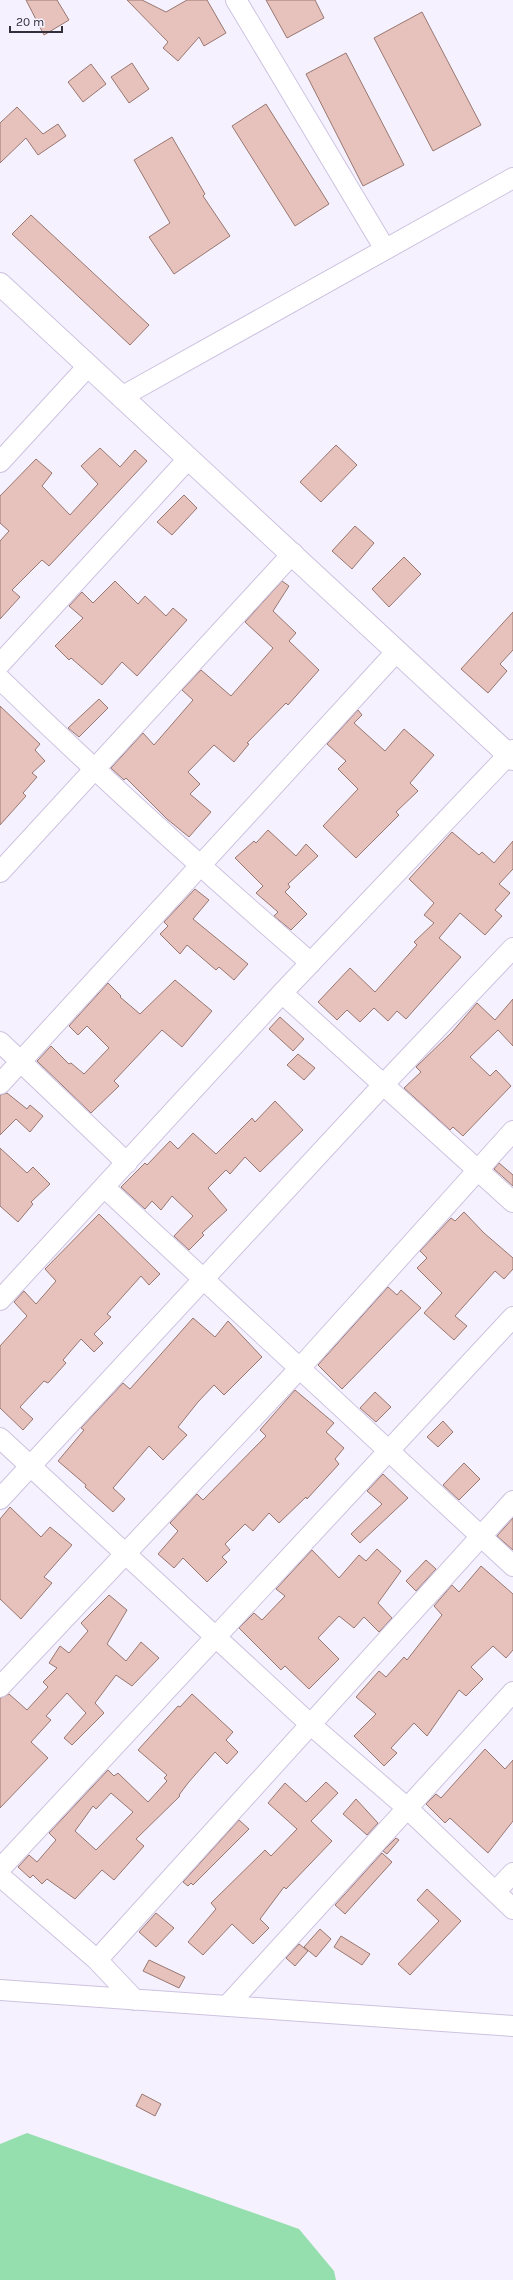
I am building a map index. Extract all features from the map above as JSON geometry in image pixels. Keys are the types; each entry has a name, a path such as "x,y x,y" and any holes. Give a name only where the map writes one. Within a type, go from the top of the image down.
{"main road":[{"path":"0,284 293,553 397,651 512,754"}],"street":[{"path":"236,0 385,249"},
{"path":"123,396 513,178"},
{"path":"0,462 89,365"},
{"path":"0,664 189,458"},
{"path":"0,872 293,553"},
{"path":"0,1084 397,651"},
{"path":"0,679 93,769 200,867 311,963"},
{"path":"0,1300 282,993 512,754"},
{"path":"0,1499 383,1085 513,948"},
{"path":"282,993 513,1202"},
{"path":"0,1042 127,1163"},
{"path":"0,1686 300,1368 477,1169 513,1131"},
{"path":"104,1187 513,1566"},
{"path":"0,1869 513,1317"},
{"path":"0,1438 30,1467 127,1553 311,1725 406,1807 513,1909"},
{"path":"97,1960 513,1501"},
{"path":"227,2006 406,1807 513,1692"},
{"path":"495,1892 513,1873"},
{"path":"0,1876 97,1960 135,2000"},
{"path":"0,1990 513,2026"}],"green space":[{"path":"27,2133 299,2229 334,2271 336,2280 0,2280 0,2144"}],"building":[{"path":"26,0 57,0 69,20 44,35"},
{"path":"127,0 142,0 166,12 187,0 207,0 226,33 204,46 199,37 178,61 163,48 168,42"},
{"path":"266,0 315,0 324,18 287,38"},
{"path":"422,12 481,125 433,151 374,38"},
{"path":"346,53 404,165 363,186 306,74"},
{"path":"132,63 149,89 129,103 111,77"},
{"path":"91,64 106,84 83,102 68,82"},
{"path":"266,104 329,204 295,226 232,126"},
{"path":"17,107 43,134 58,124 66,136 38,155 26,138 0,163 0,123"},
{"path":"172,137 205,194 203,196 230,236 174,274 149,237 170,223 134,160"},
{"path":"31,215 149,325 130,345 12,234"},
{"path":"336,445 357,465 321,502 300,482"},
{"path":"100,448 120,467 135,450 147,461 49,566 42,560 12,590 20,597 0,619 0,541 9,531 0,523 0,496 36,459 52,473 42,486 70,515 98,484 81,466"},
{"path":"184,495 197,508 172,535 157,522"},
{"path":"355,526 374,543 352,569 332,551"},
{"path":"404,557 421,574 389,607 372,589"},
{"path":"115,581 138,604 145,596 166,616 173,608 187,620 137,676 122,662 102,685 71,658 69,660 55,646 83,618 69,606 82,592 93,603"},
{"path":"282,581 289,586 273,611 296,633 289,641 319,670 288,705 286,703 247,743 249,744 234,762 214,745 188,772 200,784 190,794 211,812 189,837 167,819 126,778 124,780 111,768 143,733 154,745 193,700 182,690 201,670 231,696 273,648 245,622"},
{"path":"513,612 513,650 500,664 507,671 488,693 461,669"},
{"path":"99,699 108,708 79,737 68,728"},
{"path":"0,706 40,744 35,750 45,761 32,773 37,777 23,793 26,796 0,825"},
{"path":"358,710 362,715 354,723 385,751 404,729 434,755 410,783 418,791 396,812 399,815 356,858 323,826 358,789 338,769 346,761 327,744"},
{"path":"268,830 296,856 306,844 318,856 288,884 290,887 285,892 307,914 291,930 274,916 278,912 256,893 263,886 235,858 254,841 256,843"},
{"path":"452,832 479,855 482,852 494,863 513,841 513,869 499,884 510,893 495,910 502,916 485,935 460,913 439,938 461,957 406,1019 397,1011 388,1021 374,1008 360,1022 347,1010 337,1020 318,1002 350,968 375,992 417,945 414,942 434,923 424,915 434,903 409,879"},
{"path":"195,889 209,900 193,919 248,964 234,980 219,967 216,970 187,945 180,954 160,934 168,926 164,922"},
{"path":"175,980 212,1011 182,1047 162,1030 114,1081 119,1086 91,1113 37,1061 51,1046 69,1064 71,1063 84,1074 109,1048 87,1026 78,1035 69,1026 108,983 121,996 120,997 140,1014"},
{"path":"513,999 513,1046 498,1030 470,1057 490,1076 496,1070 511,1086 463,1136 453,1127 450,1130 404,1088 421,1072 416,1067 452,1032 477,1003 495,1020"},
{"path":"280,1017 304,1039 293,1051 269,1029"},
{"path":"298,1054 315,1068 304,1080 287,1065"},
{"path":"7,1093 27,1109 30,1105 43,1116 30,1132 16,1119 0,1135 0,1095"},
{"path":"275,1101 303,1130 260,1172 245,1157 230,1174 226,1170 208,1188 227,1210 202,1233 204,1235 189,1250 174,1236 193,1216 172,1196 161,1210 152,1201 145,1209 121,1187 145,1163 147,1165 170,1141 178,1149 193,1133 216,1154 252,1118 255,1122"},
{"path":"0,1148 27,1173 33,1167 50,1184 31,1202 33,1204 18,1222 0,1206"},
{"path":"499,1163 513,1175 513,1186 494,1169"},
{"path":"464,1212 484,1233 513,1258 513,1269 504,1279 495,1271 455,1316 467,1326 454,1340 424,1313 442,1293 417,1268 427,1258 420,1251 451,1218 455,1221"},
{"path":"99,1214 160,1274 149,1285 141,1276 107,1314 111,1317 94,1334 103,1343 94,1352 81,1339 63,1360 66,1363 48,1383 44,1381 20,1407 33,1419 23,1430 0,1408 0,1346 27,1316 14,1302 24,1291 36,1304 56,1281 45,1269"},
{"path":"388,1287 397,1295 401,1290 421,1308 342,1389 318,1365"},
{"path":"193,1318 215,1337 228,1321 262,1357 224,1395 214,1385 178,1427 187,1435 163,1460 149,1446 113,1488 125,1499 113,1512 85,1487 86,1485 58,1461 84,1430 81,1428 123,1383 130,1389"},
{"path":"295,1390 334,1423 326,1432 344,1448 335,1459 339,1464 307,1499 306,1497 279,1523 269,1513 253,1531 245,1524 225,1544 230,1550 222,1557 227,1562 207,1582 183,1558 174,1568 158,1554 178,1531 170,1523 197,1494 203,1500 266,1436 260,1430"},
{"path":"375,1392 391,1407 376,1422 360,1408"},
{"path":"443,1421 453,1432 438,1447 427,1437"},
{"path":"464,1463 480,1479 459,1500 443,1485"},
{"path":"383,1474 408,1498 360,1543 351,1534 382,1504 367,1491"},
{"path":"10,1507 41,1537 50,1527 72,1545 44,1577 52,1583 21,1619 0,1599 0,1519"},
{"path":"513,1518 513,1550 497,1536"},
{"path":"377,1549 401,1571 378,1603 392,1618 379,1632 364,1617 354,1628 339,1616 318,1638 339,1659 309,1689 285,1666 281,1670 239,1628 254,1613 262,1620 285,1596 276,1589 312,1550 339,1578 359,1555 366,1561"},
{"path":"426,1560 436,1569 416,1591 406,1581"},
{"path":"481,1566 513,1594 513,1650 506,1658 493,1646 471,1667 483,1679 466,1696 459,1690 427,1736 414,1723 391,1748 397,1753 384,1766 354,1736 376,1714 356,1697 379,1671 386,1677 404,1657 407,1660 442,1615 434,1606 452,1585 459,1592"},
{"path":"109,1595 127,1610 107,1644 126,1661 141,1642 159,1658 132,1686 116,1675 95,1703 104,1713 72,1745 64,1738 86,1713 67,1693 46,1716 51,1720 31,1742 48,1758 0,1808 0,1698 9,1694 27,1710 48,1687 43,1682 57,1668 49,1663 60,1646 69,1653 88,1631 81,1623"},
{"path":"192,1694 233,1732 226,1740 238,1752 227,1764 215,1752 188,1783 179,1795 180,1796 136,1839 144,1846 114,1880 102,1870 75,1899 47,1879 42,1884 33,1875 30,1878 18,1867 29,1855 37,1862 56,1840 49,1833 108,1770 114,1776 118,1773 148,1802 167,1781 164,1778 167,1775 138,1750 178,1706 180,1707","holes":["111,1793 133,1812 96,1850 75,1831 93,1806 96,1809"]},
{"path":"485,1749 505,1769 513,1760 513,1821 488,1853 450,1818 445,1823 426,1804 436,1794 441,1798"},
{"path":"326,1782 338,1793 311,1821 332,1841 286,1889 284,1887 260,1919 269,1928 253,1944 232,1924 203,1955 188,1942 216,1909 211,1903 265,1850 271,1856 297,1829 268,1803 285,1783 306,1802"},
{"path":"356,1799 378,1823 367,1835 343,1814"},
{"path":"239,1820 249,1829 193,1885 191,1883 188,1886 183,1882"},
{"path":"396,1838 399,1840 387,1854 383,1851"},
{"path":"382,1853 392,1862 345,1914 335,1905"},
{"path":"427,1889 461,1921 410,1975 398,1964 439,1921 417,1900"},
{"path":"156,1913 174,1928 156,1947 139,1932"},
{"path":"320,1929 331,1939 316,1957 304,1947"},
{"path":"341,1936 370,1954 362,1965 334,1947"},
{"path":"299,1944 308,1951 295,1966 286,1958"},
{"path":"149,1960 185,1977 179,1988 143,1971"},
{"path":"142,2094 161,2104 155,2116 136,2106"}]}
